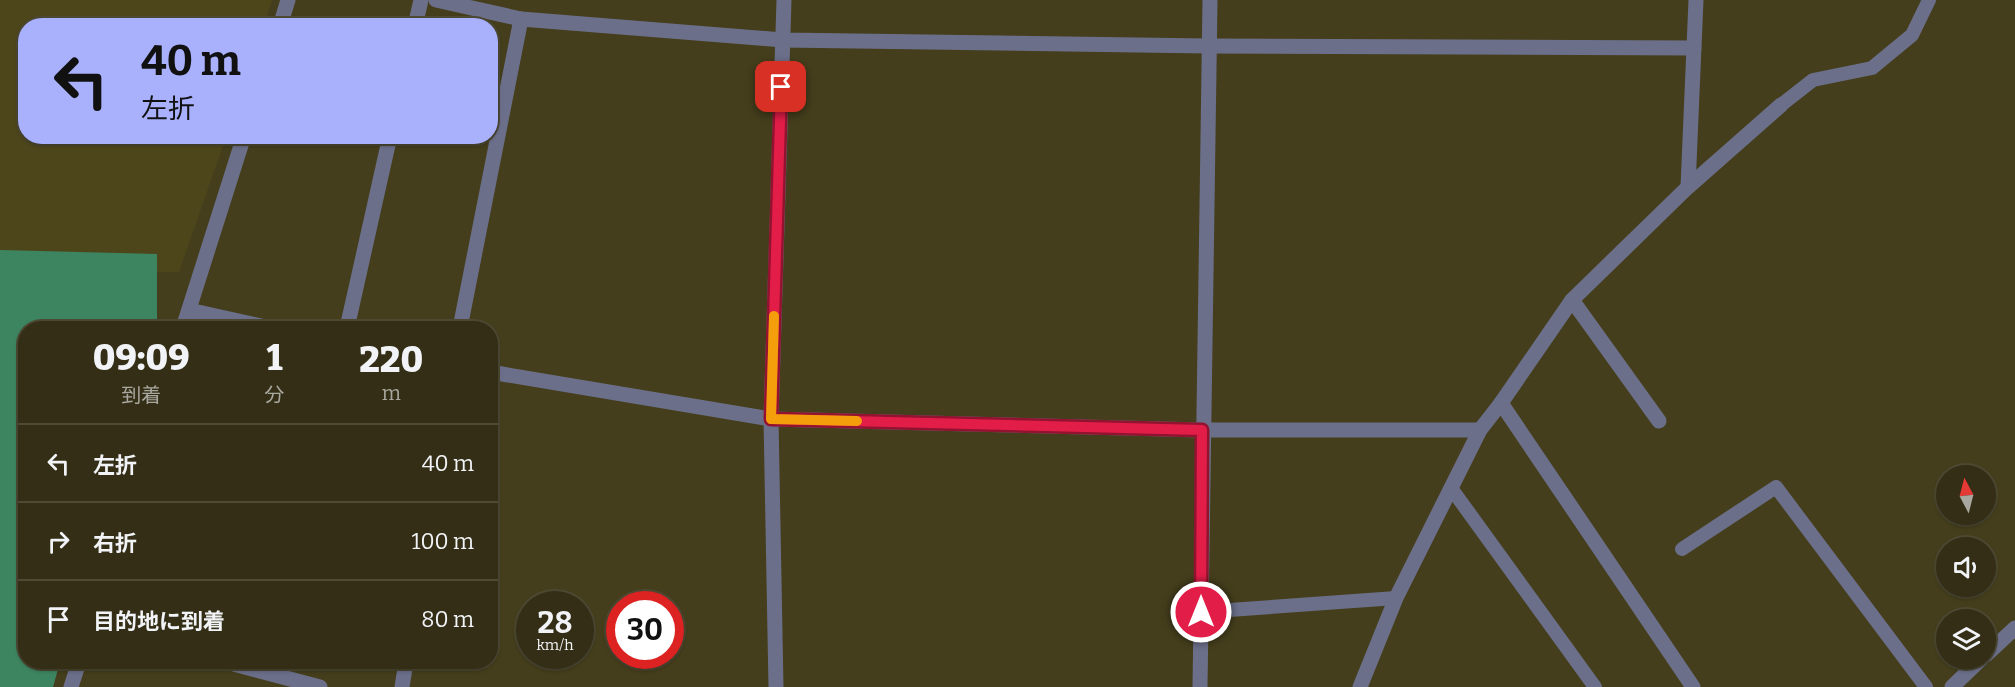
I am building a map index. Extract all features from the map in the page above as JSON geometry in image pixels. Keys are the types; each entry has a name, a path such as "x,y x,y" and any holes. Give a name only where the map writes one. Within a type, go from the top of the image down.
{"street":[{"path":"282,18 288,0"},
{"path":"417,18 421,0"},
{"path":"436,0 521,20 783,40 1208,46 1694,48"},
{"path":"776,687 771,419 784,0"},
{"path":"1200,687 1210,0"},
{"path":"1688,187 1696,0"},
{"path":"498,136 521,20"},
{"path":"1359,687 1396,598 1480,430 1572,300 1688,187 1781,105"},
{"path":"185,321 241,144"},
{"path":"349,321 388,144"},
{"path":"461,321 496,144"},
{"path":"1572,300 1659,421"},
{"path":"189,310 238,321"},
{"path":"498,373 771,419 1202,430 1480,430"},
{"path":"1501,403 1693,687"},
{"path":"1996,646 2015,628"},
{"path":"71,687 77,669"},
{"path":"252,669 320,687"},
{"path":"402,687 405,669"},
{"path":"1952,687 1971,669"}],"lane":[{"path":"1781,105 1813,80 1872,68 1912,35 1929,0"},
{"path":"1451,488 1595,687"},
{"path":"1682,549 1776,488 1926,687"},
{"path":"1201,612 1396,598"}],"shaded area":[{"path":"0,0 272,0 266,18 18,18 18,144 224,144 179,272 0,270"}],"green space":[{"path":"0,250 157,254 157,321 18,321 18,669 58,669 53,687 0,687"}],"slow traffic":[{"path":"774,316 771,419 857,421"}],"route":[{"path":"781,87 771,419 1202,430 1201,612"}]}
